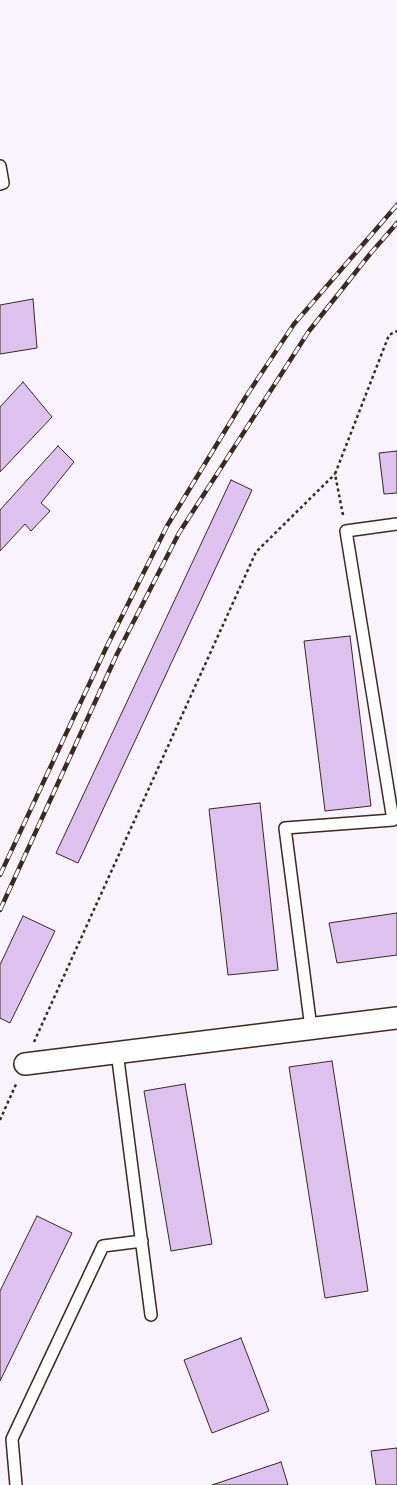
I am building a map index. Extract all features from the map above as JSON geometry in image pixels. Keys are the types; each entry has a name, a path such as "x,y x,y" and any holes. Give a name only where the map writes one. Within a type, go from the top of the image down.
{"street":[{"path":"25,1064 397,1018"}],"lane":[{"path":"0,166 3,183 0,184"},
{"path":"311,1028 285,828 392,820 346,531 397,524"},
{"path":"116,1052 151,1315"},
{"path":"16,1485 12,1439 102,1246 142,1241"}],"path":[{"path":"0,1120 256,552 335,474 389,335 397,331"},
{"path":"335,474 346,531"}],"building":[{"path":"33,299 37,348 0,354 0,305"},
{"path":"23,382 52,417 0,472 0,407"},
{"path":"58,446 74,462 41,503 50,511 31,531 25,524 0,551 0,510"},
{"path":"397,451 397,493 384,494 379,453"},
{"path":"231,480 252,490 78,863 56,853"},
{"path":"350,636 371,806 325,811 304,641"},
{"path":"260,803 278,970 228,975 209,809"},
{"path":"397,913 397,955 337,963 329,923"},
{"path":"23,916 55,931 10,1023 0,1018 0,965"},
{"path":"332,1061 368,1291 325,1298 289,1067"},
{"path":"185,1084 212,1244 171,1251 144,1091"},
{"path":"37,1216 72,1233 0,1381 0,1291"},
{"path":"241,1338 269,1411 212,1433 184,1360"},
{"path":"397,1448 397,1485 376,1485 371,1451"},
{"path":"281,1462 288,1485 212,1485"}],"railway":[{"path":"0,875 107,646 167,526 245,398 294,324 397,205"},
{"path":"0,910 117,654 179,533 309,331 370,254 397,223"}]}
